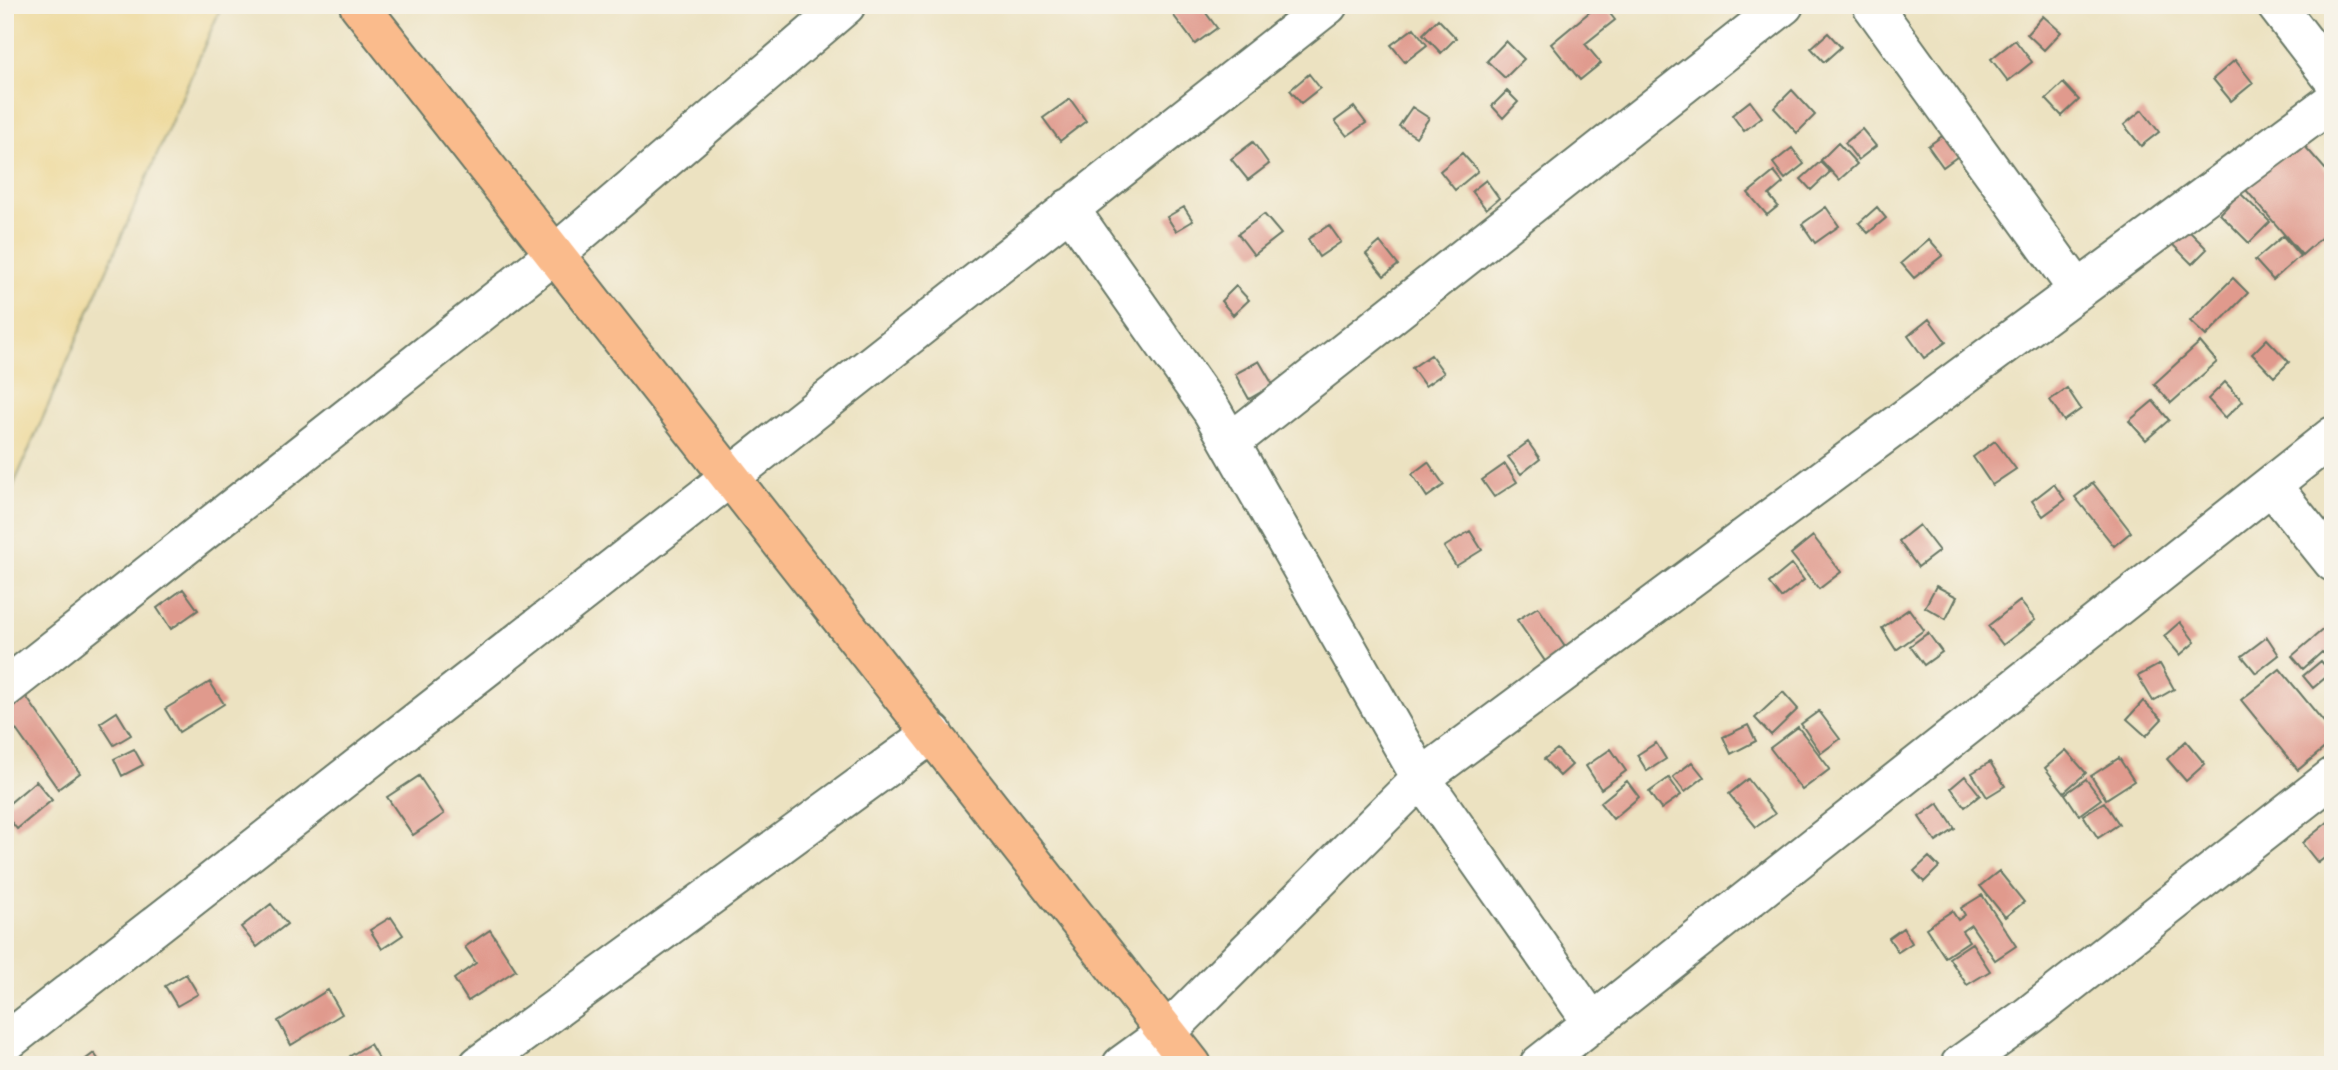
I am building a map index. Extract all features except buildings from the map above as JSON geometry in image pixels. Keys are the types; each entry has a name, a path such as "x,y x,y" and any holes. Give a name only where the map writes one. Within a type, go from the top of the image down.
{"main road":[{"path":"359,5 1192,1065"}],"street":[{"path":"5,688 555,254 846,5"},
{"path":"5,1043 730,477 1328,5"},
{"path":"1231,442 1784,5"},
{"path":"1872,5 2078,290"},
{"path":"2276,5 2333,79"},
{"path":"1122,1065 1166,1033 1421,778 2333,101"},
{"path":"1069,208 1212,411 1421,778 1592,1021"},
{"path":"1539,1065 2333,436"},
{"path":"2271,485 2333,562"},
{"path":"479,1065 933,733"},
{"path":"1960,1065 2038,1008 2333,777"}],"sand":[{"path":"5,5 222,5 5,505"}]}
